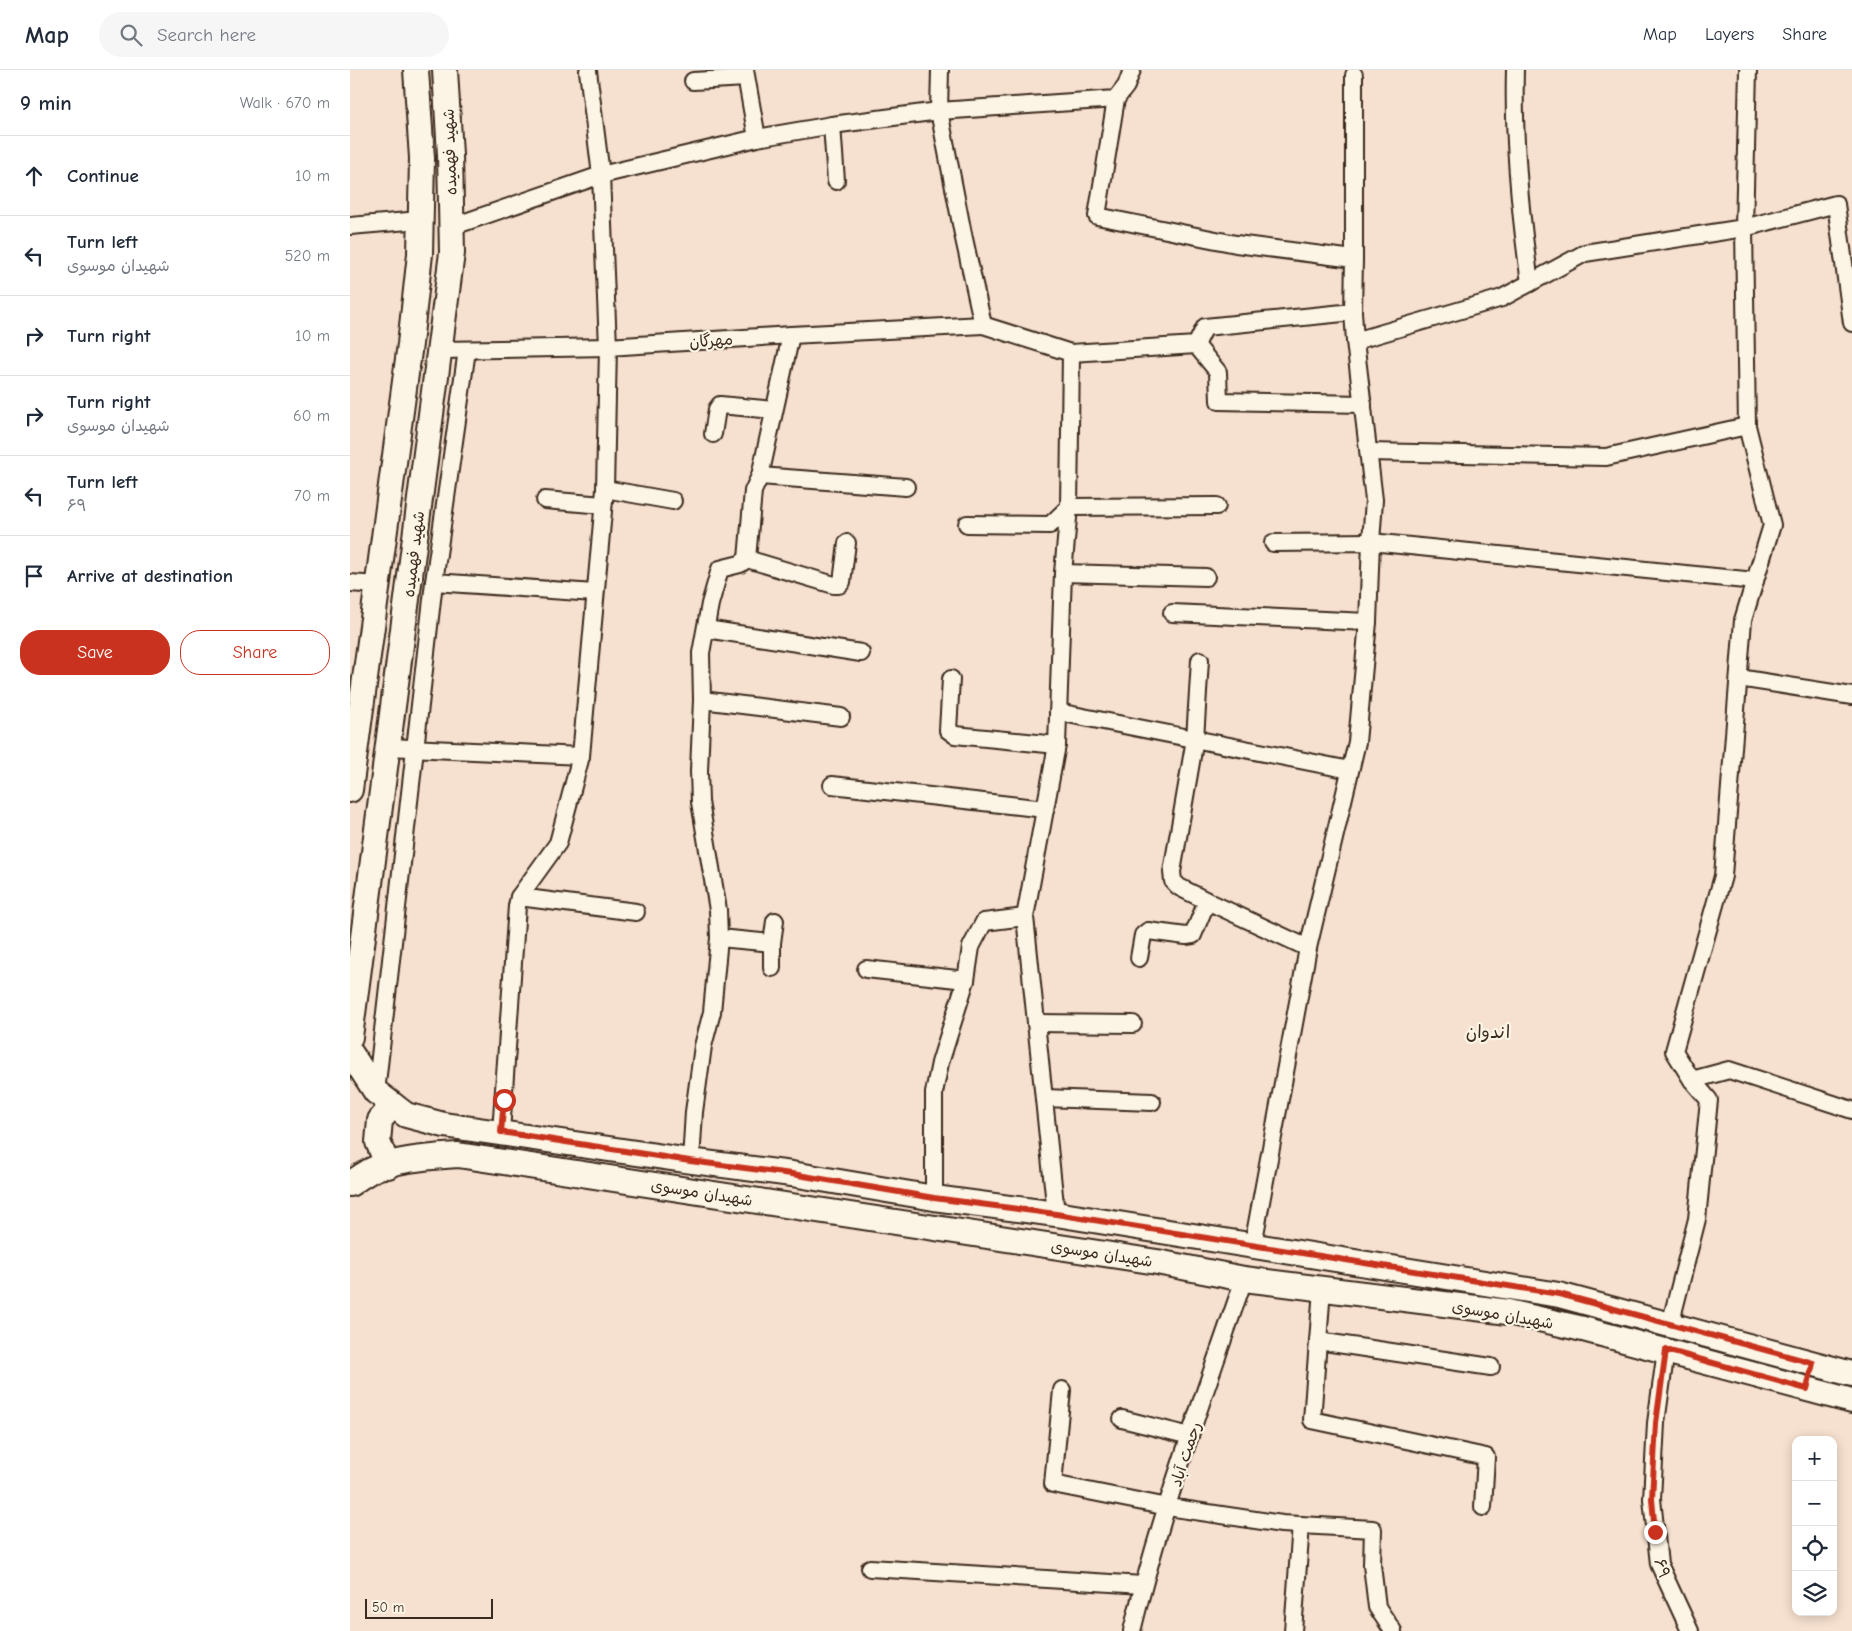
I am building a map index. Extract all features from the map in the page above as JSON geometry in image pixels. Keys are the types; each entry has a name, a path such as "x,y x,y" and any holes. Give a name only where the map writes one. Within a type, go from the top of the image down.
{"street":[{"name":"شهید فهمیده","path":"350,790 410,344 420,254 422,158 416,70"},
{"name":"شهید فهمیده","path":"350,1037 452,253 445,70"},
{"path":"940,70 939,111 983,325 1071,353 1196,345"},
{"path":"1132,70 1126,86 1116,100 1097,216 1236,244 1354,259"},
{"path":"1515,70 1514,106 1520,211 1530,283"},
{"path":"1670,1325 1697,1219 1709,1100 1692,1080 1674,1051 1723,876 1744,620 1772,525 1747,426 1744,228 1748,70"},
{"path":"501,1132 517,906 519,897 558,842 581,756 604,497 608,347 601,175 588,71"},
{"path":"693,81 746,74 757,138"},
{"path":"1252,1245 1308,948 1357,742 1368,622 1374,500 1353,312 1354,75"},
{"path":"452,227 601,175 757,138 832,125 939,111 1116,100"},
{"path":"832,125 836,181"},
{"path":"1355,341 1502,298 1585,253 1744,228 1836,204 1852,323"},
{"path":"350,226 420,220"},
{"path":"1196,345 1205,327 1353,312"},
{"name":"مهرگان","path":"440,350 608,347 791,334 983,325"},
{"path":"690,1161 694,1112 703,1046 712,1012 719,938 718,910 700,802 701,654 711,598 720,570 740,564 747,559 753,490 760,476 791,334"},
{"path":"1196,345 1218,372 1219,401 1363,404"},
{"path":"388,1166 378,1142 385,1098 414,748 434,582 467,350"},
{"path":"1056,1214 1025,918 1056,746 1063,573 1069,507 1071,353"},
{"path":"713,434 717,409 720,405 774,410"},
{"path":"1369,452 1606,457 1747,426"},
{"path":"760,476 906,487"},
{"path":"391,478 398,484 406,486 415,485 422,481"},
{"path":"544,500 604,497 673,501"},
{"path":"967,524 1050,525 1069,507 1217,506"},
{"path":"385,524 392,518 402,516 411,519 416,527"},
{"path":"1273,543 1371,542 1756,581"},
{"path":"747,559 839,586 842,582 847,543"},
{"path":"1063,573 1206,577"},
{"path":"434,582 595,593"},
{"path":"350,583 377,585"},
{"path":"1172,613 1368,622"},
{"path":"706,629 861,653"},
{"path":"1200,660 1195,739 1172,872 1173,882 1207,901 1308,948"},
{"path":"1739,678 1852,696"},
{"path":"951,679 948,730 955,735 1056,746"},
{"path":"702,700 841,717"},
{"path":"1058,712 1350,770"},
{"path":"389,747 581,756"},
{"path":"832,785 1045,809"},
{"path":"519,897 636,912"},
{"path":"1139,958 1143,935 1148,931 1186,936 1193,935 1207,901"},
{"path":"934,1198 934,1093 940,1063 966,980 971,948 984,922 1025,918"},
{"path":"772,968 772,943 775,921"},
{"path":"719,938 772,943"},
{"path":"866,969 966,980"},
{"path":"1036,1023 1133,1024"},
{"name":"شهیدان موسوی","path":"350,1052 385,1098 406,1115 444,1125 792,1174 934,1198 1056,1214 1559,1294 1852,1374"},
{"path":"1692,1080 1729,1070 1852,1110"},
{"path":"1044,1098 1152,1102"},
{"name":"شهیدان موسوی","path":"350,1184 371,1170 411,1160 458,1155 1157,1262 1244,1279 1508,1312 1666,1350 1852,1401"},
{"name":"رحمت آباد","path":"1132,1631 1143,1585 1190,1436 1244,1279"},
{"path":"1322,1289 1312,1420 1486,1457 1483,1507"},
{"path":"1318,1341 1491,1367"},
{"name":"۶۹","path":"1666,1350 1656,1423 1652,1499 1659,1564 1690,1631"},
{"path":"1807,1389 1813,1363"},
{"path":"1062,1390 1053,1484 1168,1507 1282,1524 1373,1529 1372,1565 1377,1607 1393,1631"},
{"path":"1122,1419 1190,1436"},
{"path":"1293,1631 1301,1525"},
{"path":"870,1568 1143,1585"}],"district":[{"name":"اندوان","path":"1488,1032"}],"route":[{"path":"504,1100 501,1132 690,1161 792,1174 934,1198 1056,1214 1559,1294 1813,1363 1807,1389 1666,1350 1656,1423 1652,1499 1655,1532"}]}
